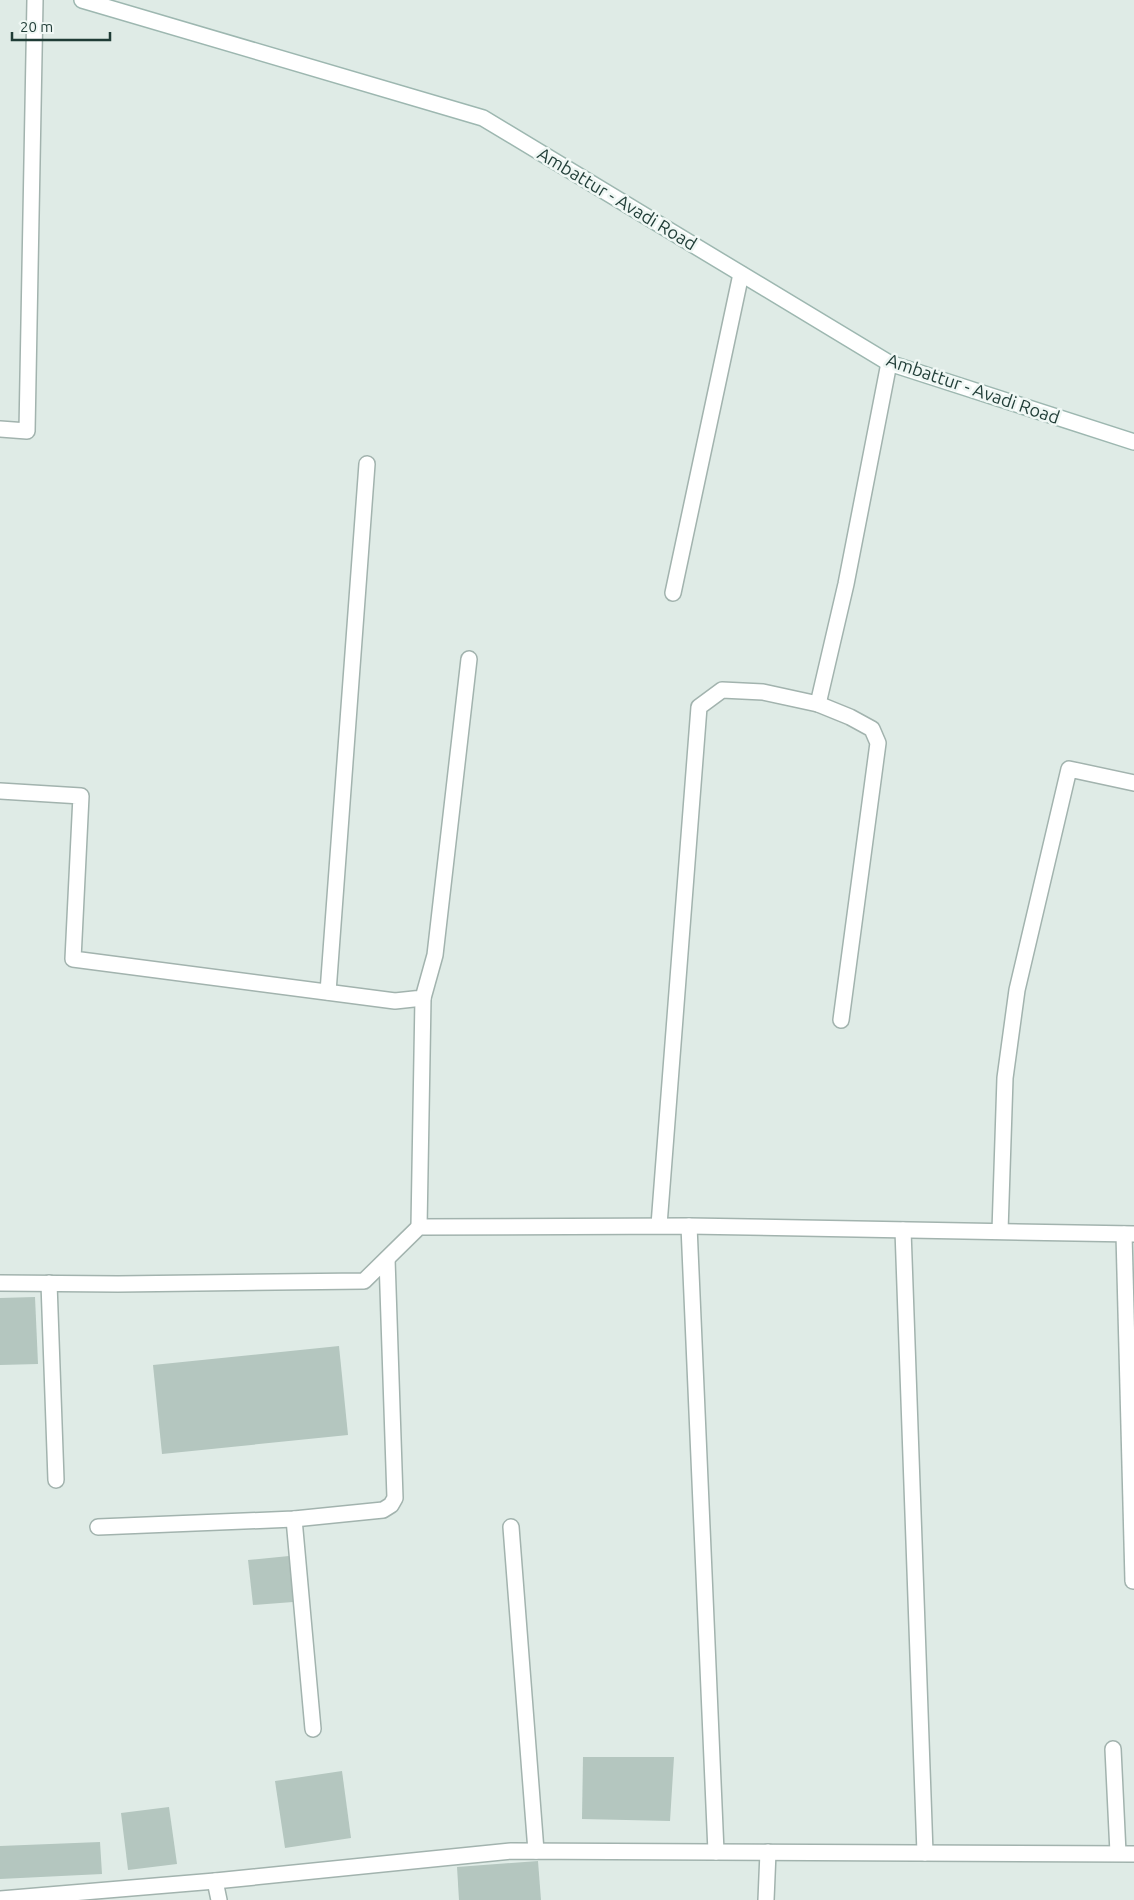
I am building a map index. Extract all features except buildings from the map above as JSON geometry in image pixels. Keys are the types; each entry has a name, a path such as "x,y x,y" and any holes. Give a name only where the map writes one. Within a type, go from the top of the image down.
{"street":[{"path":"0,429 27,431 35,0"},
{"name":"Ambattur - Avadi Road","path":"82,0 483,118 889,363 1134,442"},
{"path":"673,593 741,274"},
{"path":"818,704 846,584 889,363"},
{"path":"328,992 367,464"},
{"path":"0,1283 364,1281 419,1227 423,998 435,955 469,659"},
{"path":"659,1226 699,707 722,690 763,692 818,704 850,717 872,729 878,743 841,1020"},
{"path":"1000,1231 1004,1078 1017,990 1069,769 1134,783"},
{"path":"0,791 81,796 73,959 395,1001 423,998"},
{"path":"419,1227 689,1226 1129,1234 1133,1581"},
{"path":"689,1226 716,1852"},
{"path":"903,1230 925,1853"},
{"path":"98,1527 294,1519 383,1510 391,1505 395,1498 387,1259"},
{"path":"49,1283 56,1480"},
{"path":"294,1519 313,1729"},
{"path":"511,1527 536,1851"},
{"path":"1113,1749 1118,1853"},
{"path":"0,1899 536,1851 1134,1854"},
{"path":"766,1900 768,1852"},
{"path":"215,1881 219,1900"}]}
